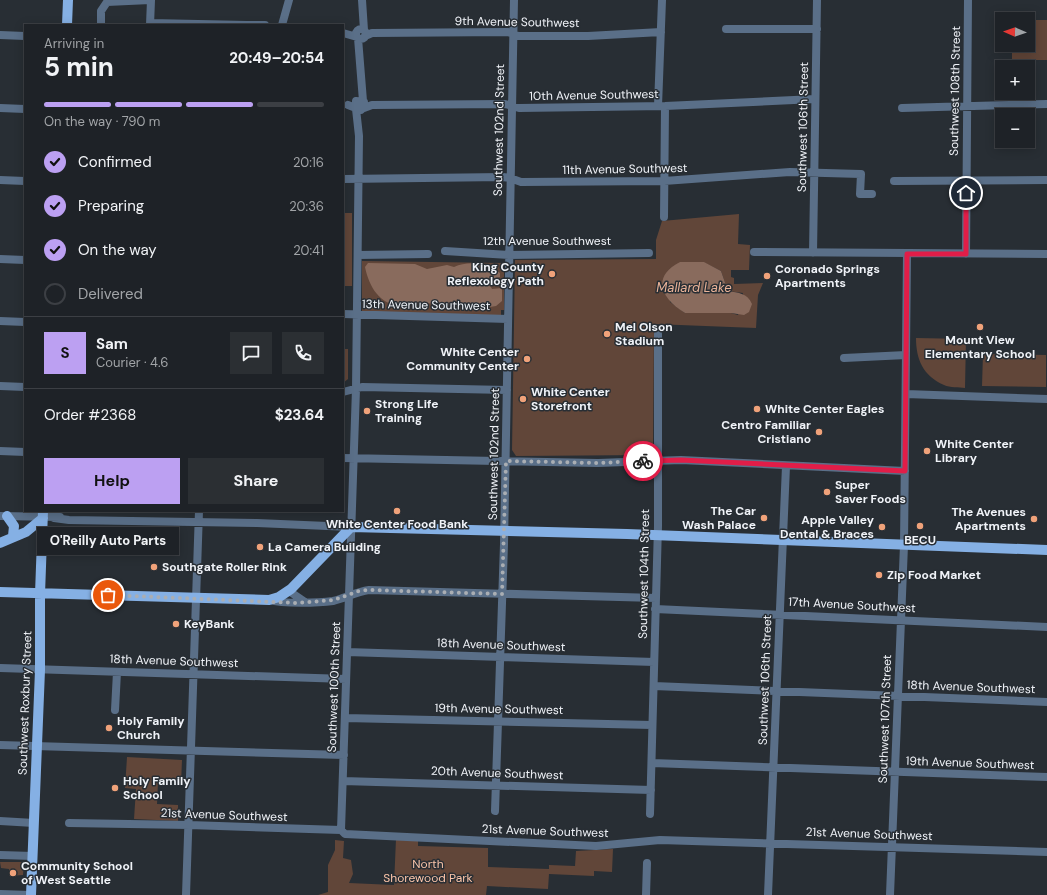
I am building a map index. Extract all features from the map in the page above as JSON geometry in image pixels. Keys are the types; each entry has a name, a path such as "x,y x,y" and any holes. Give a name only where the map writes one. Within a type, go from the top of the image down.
{"main road":[{"path":"67,24 68,0"},
{"path":"26,532 43,514"},
{"name":"Southwest Roxbury Street","path":"31,895 40,670 40,594 43,514"},
{"path":"4,516 14,526 13,536"},
{"path":"0,592 269,600 280,597 289,591 351,527 657,535 1047,550"},
{"path":"0,543 13,536 26,532 32,533 42,539"}],"street":[{"path":"101,24 101,11 105,3 110,1 150,0 150,24"},
{"path":"282,24 289,0"},
{"name":"Southwest 100th Street","path":"341,830 356,389 359,180 358,105 362,34 362,0"},
{"name":"Southwest 102nd Street","path":"495,811 505,530 514,0"},
{"path":"662,0 661,32 664,217"},
{"name":"Southwest 106th Street","path":"813,253 817,0"},
{"name":"Southwest 108th Street","path":"966,254 968,0"},
{"path":"726,29 816,29"},
{"name":"9th Avenue Southwest","path":"346,33 508,32 518,36 588,36 661,32"},
{"path":"0,35 24,36"},
{"name":"10th Avenue Southwest","path":"358,105 512,106 519,108 662,106 816,99"},
{"path":"902,108 967,105 1047,104"},
{"path":"0,108 24,109"},
{"name":"11th Avenue Southwest","path":"344,179 510,178 521,182 664,181 790,172 861,174 860,194 872,194"},
{"path":"0,180 24,181"},
{"path":"894,181 1047,180"},
{"name":"12th Avenue Southwest","path":"445,251 509,255 649,253"},
{"path":"754,252 1047,254"},
{"path":"358,255 428,254"},
{"name":"Southwest 107th Street","path":"890,895 904,544 907,254"},
{"path":"0,259 24,260"},
{"name":"13th Avenue Southwest","path":"344,314 508,319"},
{"path":"0,321 24,322"},
{"name":"Southwest 104th Street","path":"650,814 656,598 658,334"},
{"path":"844,358 906,355"},
{"path":"0,386 24,387"},
{"path":"344,392 362,387 507,390"},
{"path":"906,394 1047,399"},
{"path":"0,451 24,452"},
{"path":"344,458 598,463 658,460 905,471"},
{"name":"Southwest 106th Street","path":"768,895 786,466"},
{"path":"186,895 199,512"},
{"path":"4,516 43,514 54,518 351,527"},
{"path":"269,600 290,603 334,600 369,590 656,598"},
{"path":"289,591 305,602"},
{"path":"334,600 345,607 348,612"},
{"name":"17th Avenue Southwest","path":"655,609 1047,627"},
{"name":"18th Avenue Southwest","path":"347,652 654,662"},
{"name":"18th Avenue Southwest","path":"0,668 346,679"},
{"path":"115,710 117,672"},
{"name":"18th Avenue Southwest","path":"654,686 1047,702"},
{"name":"19th Avenue Southwest","path":"345,718 652,725"},
{"path":"0,745 344,755"},
{"name":"19th Avenue Southwest","path":"652,763 1047,777"},
{"name":"20th Avenue Southwest","path":"343,781 651,790"},
{"path":"0,821 34,823"},
{"name":"21st Avenue Southwest","path":"69,823 341,830 345,834 596,846 660,840 770,842 1047,852"},
{"path":"0,855 33,856"},
{"path":"646,895 647,863"},
{"path":"0,894 31,895"}],"green space":[{"path":"1035,20 1047,20 1047,60 1012,60 1012,52 1035,52"},
{"path":"344,213 352,213 352,286 344,286"},
{"path":"739,214 738,244 750,245 749,270 731,270 731,277 734,278 734,284 763,283 758,295 756,328 654,324 653,450 649,455 516,456 512,450 515,260 656,259 656,240 662,221","holes":["680,262 703,262 721,271 728,291 743,293 738,315 731,313 685,313 670,302"]},
{"path":"362,261 504,263 504,310 501,310 501,316 362,312"},
{"path":"916,338 966,339 965,388 946,386 931,377 926,372 919,360"},
{"path":"344,349 348,349 348,379 344,382"},
{"path":"983,354 1046,355 1046,387 982,386"},
{"path":"127,757 182,760 181,784 158,783 157,804 178,805 178,821 134,819 136,789 125,788"},
{"name":"North Shorewood Park","path":"396,839 418,839 418,846 488,848 488,867 549,869 549,865 575,866 576,851 613,849 612,872 594,871 594,876 549,874 548,889 487,886 486,895 318,895 328,892 328,865 335,850 335,840 344,841 343,858 351,860 353,874 349,883 394,885"},
{"path":"0,862 24,862 23,875 9,876 9,869 1,868"}],"water":[{"name":"Mallard Lake","path":"680,262 704,262 721,271 728,291 742,294 750,300 752,304 749,312 744,315 731,313 685,313 670,301 665,295 663,288 665,274"},
{"path":"368,263 415,264 427,269 447,265 454,267 472,263 484,265 500,273 500,277 487,280 492,289 502,288 502,301 496,306 484,308 414,302 404,305 395,305 381,298 375,292 367,276 365,267"}],"way so far":[{"path":"108,595 269,600 275,602 297,603 334,600 359,591 369,590 502,594 506,461 598,463 643,461"}],"place":[{"name":"King County Reflexology Path","path":"552,274"},
{"name":"Coronado Springs Apartments","path":"767,276"},
{"name":"Mount View Elementary School","path":"980,327"},
{"name":"Mel Olson Stadium","path":"607,334"},
{"name":"White Center Community Center","path":"527,359"},
{"name":"White Center Storefront","path":"523,399"},
{"name":"White Center Eagles","path":"757,409"},
{"name":"Strong Life Training","path":"367,411"},
{"name":"Centro Familiar Cristiano","path":"819,432"},
{"name":"White Center Library","path":"927,451"},
{"name":"Super Saver Foods","path":"827,492"},
{"name":"White Center Food Bank","path":"397,511"},
{"name":"The Car Wash Palace","path":"764,518"},
{"name":"The Avenues Apartments","path":"1034,519"},
{"name":"BECU","path":"920,526"},
{"name":"Apple Valley Dental & Braces","path":"882,527"},
{"name":"La Camera Building","path":"260,547"},
{"name":"Southgate Roller Rink","path":"154,567"},
{"name":"Zip Food Market","path":"879,575"},
{"name":"O'Reilly Auto Parts","path":"108,595"},
{"name":"KeyBank","path":"176,624"},
{"name":"Holy Family Church","path":"109,728"},
{"name":"Holy Family School","path":"115,788"},
{"name":"Community School of West Seattle","path":"13,873"}],"route":[{"path":"643,461 681,460 905,471 907,254 966,254 966,193"}]}
